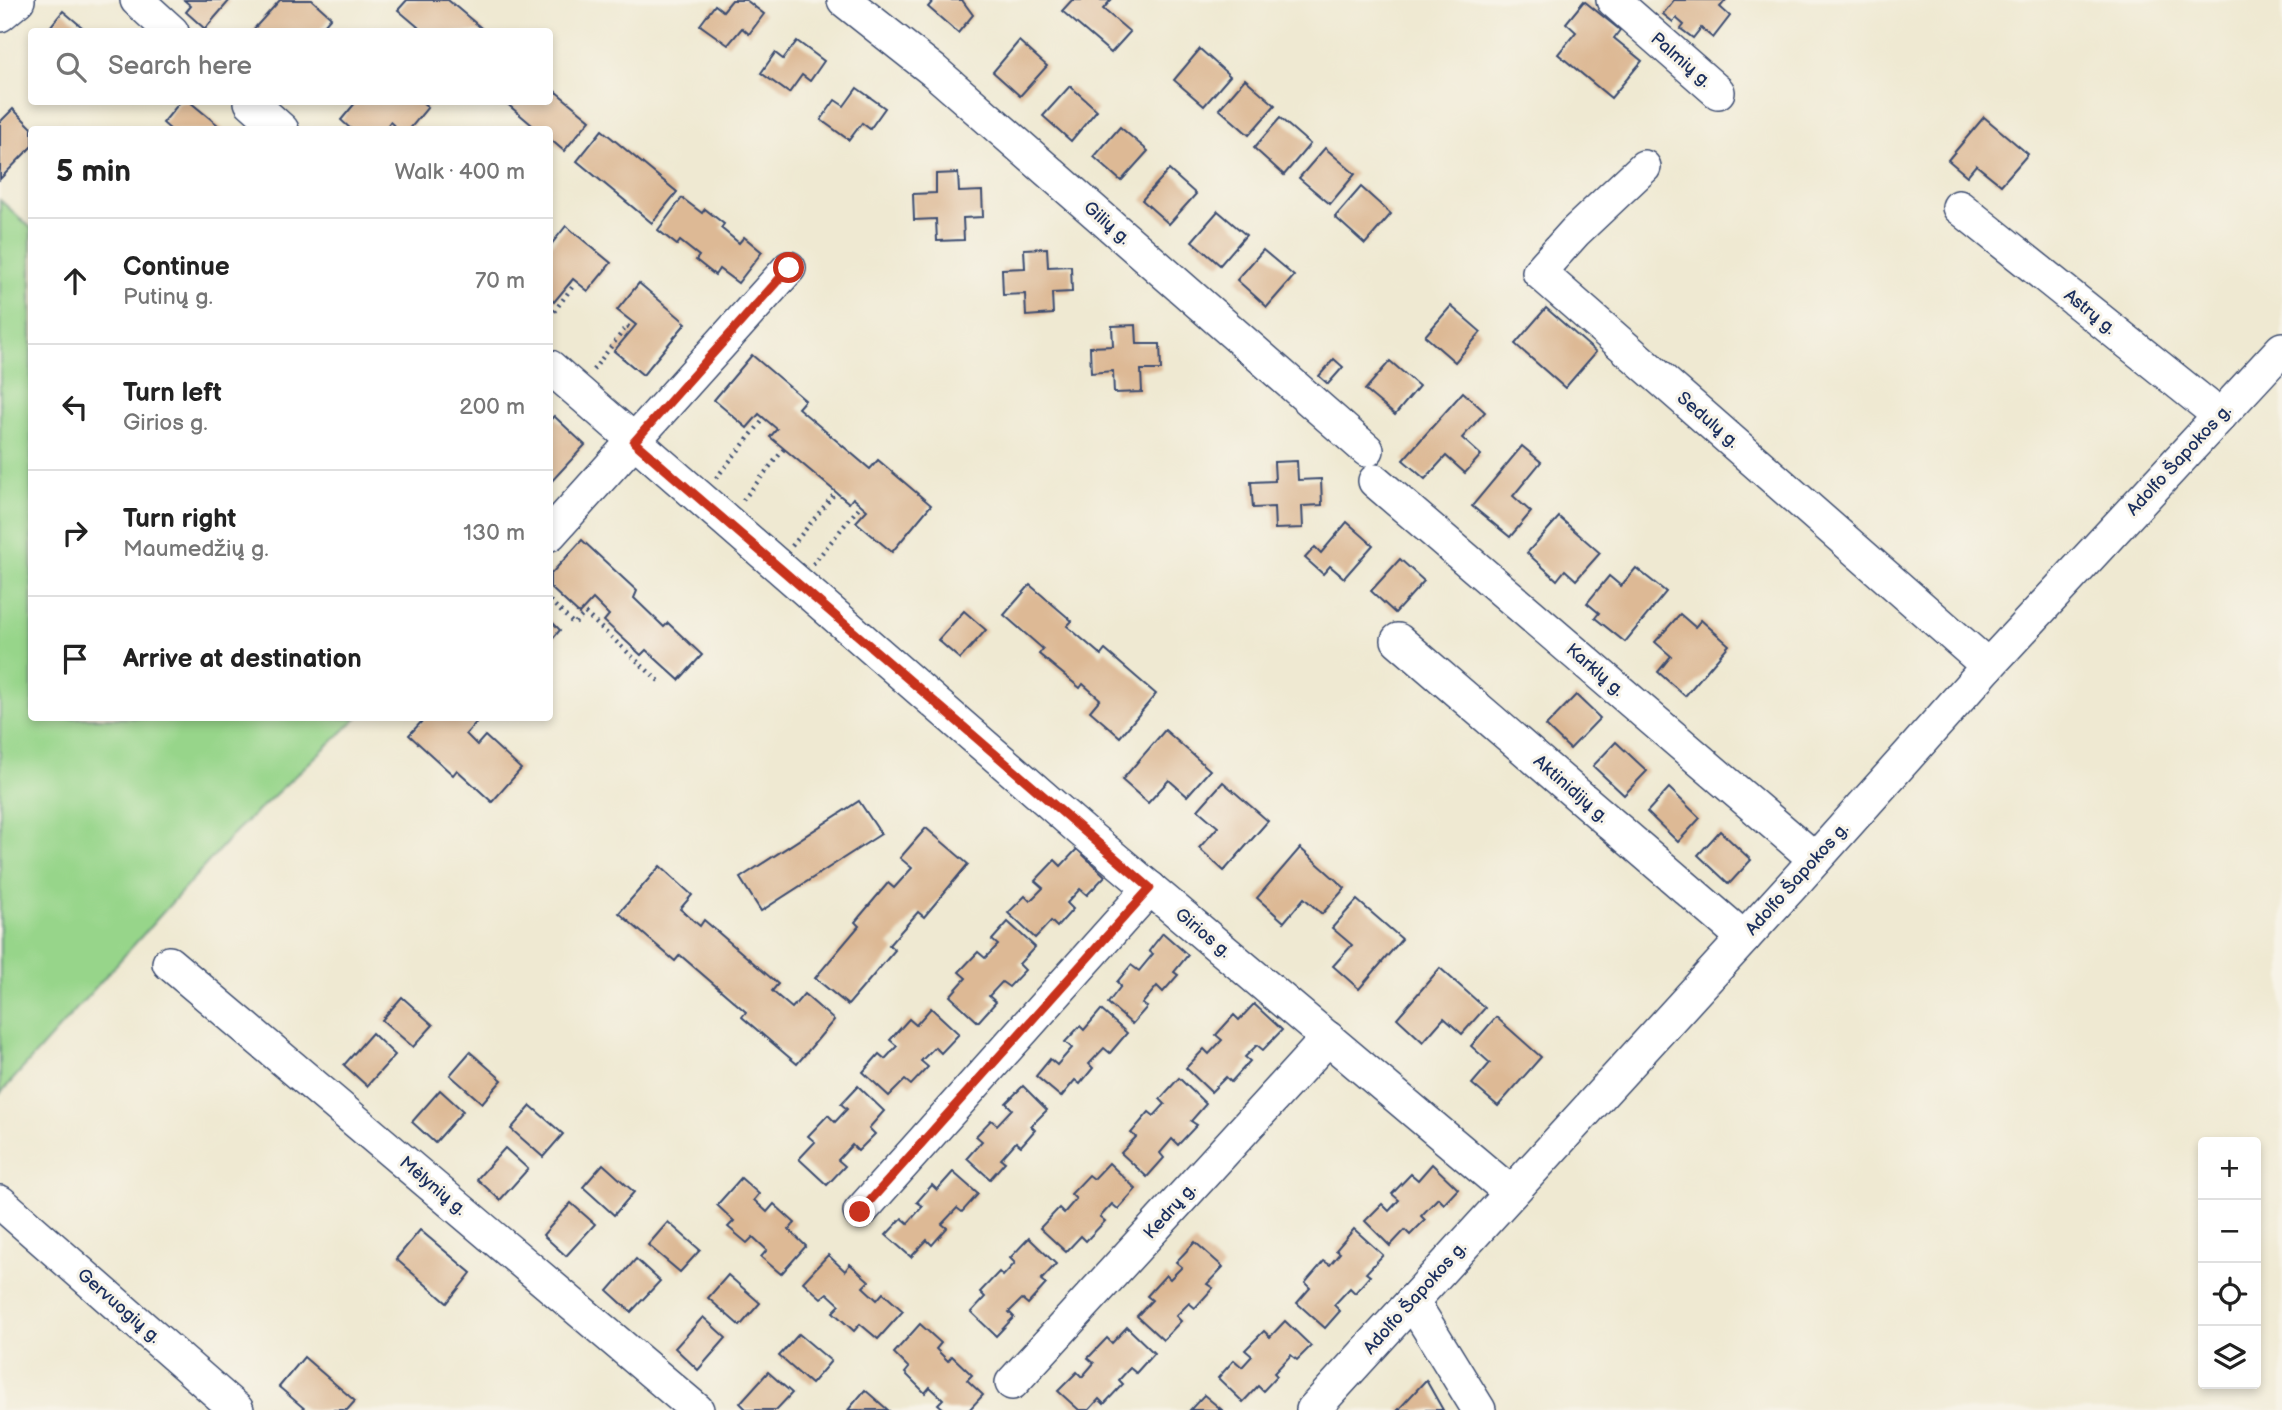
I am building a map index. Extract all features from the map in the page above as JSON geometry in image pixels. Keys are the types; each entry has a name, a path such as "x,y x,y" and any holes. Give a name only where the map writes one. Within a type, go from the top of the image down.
{"street":[{"path":"0,15 18,0"},
{"path":"137,0 168,28"},
{"name":"Gilių g.","path":"844,0 934,71 1371,465"},
{"name":"Palmių g.","path":"1613,0 1718,92"},
{"path":"254,105 278,126"},
{"name":"Sedulų g.","path":"1644,167 1575,232 1539,272 1988,666"},
{"name":"Astrų g.","path":"1959,207 2220,416"},
{"path":"553,531 789,268"},
{"name":"Adolfo Šapokos g.","path":"1313,1410 1988,666 2282,349"},
{"name":"Girios g.","path":"553,370 1150,888 1511,1193"},
{"name":"Karklų g.","path":"1371,465 1815,859"},
{"name":"Aktinidijų g.","path":"1398,640 1744,938"},
{"path":"860,1212 1150,888"},
{"name":"Mėlynių g.","path":"169,963 697,1410"},
{"name":"Kedrų g.","path":"1012,1383 1328,1038"},
{"name":"Gervuogių g.","path":"0,1202 237,1410"},
{"path":"1412,1301 1479,1410"}],"path":[{"path":"553,313 573,286 569,283"},
{"path":"576,391 627,326 632,329"},
{"path":"699,499 764,419"},
{"path":"726,522 784,449"},
{"path":"787,575 836,492"},
{"path":"787,575 861,505"},
{"path":"553,604 574,624 585,613 661,683"}],"green space":[{"path":"0,200 28,225 28,721 354,721 236,831 0,1094"}],"building":[{"path":"184,0 230,0 206,28 186,12 191,6"},
{"path":"280,0 312,0 331,17 321,28 255,28"},
{"path":"407,0 448,0 481,28 419,28 398,10"},
{"path":"732,0 746,0 764,14 749,34 742,28 728,45 700,25 715,5 723,11"},
{"path":"934,0 962,0 973,15 958,33 928,7"},
{"path":"1072,0 1111,0 1103,9 1130,32 1111,53 1062,11"},
{"path":"1674,0 1726,0 1720,7 1730,16 1713,38 1701,28 1693,38 1681,29 1684,25 1676,18 1673,22 1663,14"},
{"path":"1584,1 1620,30 1614,38 1642,61 1611,98 1558,54 1576,32 1566,23"},
{"path":"63,11 83,28 49,28"},
{"path":"797,41 824,61 810,81 802,75 789,93 761,73 775,53 783,59"},
{"path":"1019,41 1047,66 1020,96 993,72"},
{"path":"1200,49 1230,76 1204,106 1174,80"},
{"path":"1245,79 1275,105 1249,135 1219,109"},
{"path":"1070,86 1097,110 1071,141 1043,116"},
{"path":"857,88 885,108 870,129 862,123 849,140 821,120 835,100 844,106"},
{"path":"553,89 590,120 564,151 553,142 553,126 533,126 509,105 553,105"},
{"path":"178,105 194,105 219,126 166,126 163,123"},
{"path":"354,105 428,107 412,126 394,126 390,122 387,126 348,126 341,120"},
{"path":"13,109 30,126 28,150 0,179 0,122"},
{"path":"1984,117 2028,154 2001,185 1976,165 1967,176 1948,160"},
{"path":"1280,118 1310,144 1284,175 1254,148"},
{"path":"1120,127 1148,151 1121,181 1094,157"},
{"path":"602,130 677,192 652,223 577,161"},
{"path":"1325,148 1355,174 1330,204 1299,178"},
{"path":"1169,170 1196,194 1169,224 1142,200"},
{"path":"958,173 959,192 982,191 983,217 963,218 964,240 937,241 936,219 914,220 913,194 936,193 936,174"},
{"path":"1361,187 1391,214 1365,244 1335,217"},
{"path":"682,198 702,213 705,209 724,224 721,228 739,243 744,237 762,252 738,283 719,269 715,275 696,260 699,256 680,241 677,245 658,230"},
{"path":"1218,211 1246,235 1220,265 1192,241"},
{"path":"566,226 611,263 588,291 573,279 554,302 553,242"},
{"path":"1047,248 1048,267 1071,266 1072,292 1052,293 1053,314 1026,316 1025,294 1003,295 1002,269 1025,268 1024,249"},
{"path":"1263,250 1294,276 1267,307 1237,280"},
{"path":"639,283 686,323 643,375 614,351 636,325 617,310"},
{"path":"1451,306 1481,332 1455,362 1425,336"},
{"path":"1546,308 1596,352 1565,388 1515,344"},
{"path":"1136,325 1137,344 1160,344 1161,370 1141,370 1142,392 1114,393 1113,371 1091,373 1090,347 1113,346 1112,326"},
{"path":"752,355 805,400 798,408 870,469 878,460 931,505 892,552 856,522 867,510 853,498 849,503 770,437 777,429 759,414 747,428 714,400"},
{"path":"1334,359 1343,367 1328,384 1319,376"},
{"path":"1390,361 1419,386 1395,415 1365,390"},
{"path":"1463,392 1485,412 1462,438 1481,455 1465,473 1446,456 1425,479 1403,460"},
{"path":"553,417 585,445 553,480"},
{"path":"1522,446 1541,462 1513,496 1531,512 1510,537 1472,506"},
{"path":"1297,461 1298,480 1321,479 1322,505 1302,506 1303,528 1275,529 1274,507 1253,508 1251,482 1275,481 1274,462"},
{"path":"1559,517 1600,553 1576,580 1565,570 1557,580 1527,553"},
{"path":"1347,522 1373,545 1344,578 1330,566 1323,574 1305,558 1315,547 1321,553"},
{"path":"582,540 637,591 634,598 664,627 668,623 702,655 679,680 646,650 641,655 604,621 609,615 593,599 579,614 553,590 553,572"},
{"path":"1400,559 1424,581 1395,613 1371,591"},
{"path":"1636,568 1666,592 1625,642 1595,618 1599,613 1587,603 1609,576 1621,586"},
{"path":"1030,585 1072,621 1067,626 1101,655 1105,650 1156,694 1120,737 1090,711 1100,699 1083,684 1080,688 1039,654 1043,649 1004,615"},
{"path":"964,611 986,630 960,659 938,640"},
{"path":"1680,614 1695,627 1701,620 1729,645 1685,696 1658,672 1671,656 1655,642"},
{"path":"553,623 560,630 553,638"},
{"path":"1576,695 1600,718 1570,749 1546,726"},
{"path":"422,721 477,721 466,734 477,745 485,736 521,769 492,802 457,770 453,775 409,735"},
{"path":"1165,730 1210,770 1187,796 1169,780 1148,803 1122,780"},
{"path":"1616,742 1647,771 1624,795 1593,766"},
{"path":"1223,782 1268,821 1224,871 1199,848 1218,827 1198,810"},
{"path":"1669,788 1700,818 1678,842 1647,812"},
{"path":"859,801 881,834 761,911 740,878"},
{"path":"926,828 968,864 924,917 918,912 889,945 895,950 848,1005 815,978 859,926 855,922 888,883 894,888 912,868 900,858"},
{"path":"1720,831 1751,860 1729,884 1698,855"},
{"path":"1300,848 1345,888 1322,914 1304,898 1284,922 1257,898"},
{"path":"1077,849 1105,876 1087,895 1080,889 1067,903 1073,909 1057,927 1051,921 1035,938 1008,913 1025,896 1030,901 1043,888 1035,881 1055,860 1061,866"},
{"path":"660,866 692,895 680,909 700,926 704,920 778,984 772,991 792,1008 804,994 834,1020 797,1064 742,1017 746,1012 680,955 675,961 619,913"},
{"path":"1357,900 1402,939 1359,989 1333,966 1352,945 1332,928"},
{"path":"1008,922 1035,947 1019,964 1025,970 1009,987 1002,982 989,996 996,1002 978,1022 950,996 966,978 959,972 978,952 985,958 998,945 992,940"},
{"path":"1163,933 1188,955 1174,972 1178,975 1163,992 1157,986 1142,1004 1147,1007 1132,1024 1108,1003 1121,986 1117,982 1131,965 1139,971 1153,954 1149,951"},
{"path":"1440,968 1485,1008 1462,1034 1444,1018 1423,1042 1397,1018"},
{"path":"402,997 433,1025 413,1047 382,1020"},
{"path":"1254,1004 1282,1030 1263,1050 1257,1045 1245,1057 1250,1061 1231,1082 1226,1077 1211,1092 1186,1068 1204,1049 1209,1054 1222,1040 1216,1035 1234,1015 1239,1020"},
{"path":"931,1008 959,1034 941,1053 935,1047 921,1061 928,1067 911,1085 905,1080 889,1096 863,1072 879,1054 885,1059 897,1046 890,1040 909,1019 916,1025"},
{"path":"1101,1010 1127,1033 1110,1053 1104,1048 1089,1064 1093,1068 1080,1084 1075,1080 1061,1097 1036,1076 1050,1059 1057,1065 1072,1048 1065,1042 1080,1026 1084,1030"},
{"path":"1496,1017 1541,1057 1498,1106 1472,1084 1490,1063 1471,1046"},
{"path":"372,1033 395,1055 367,1086 344,1065"},
{"path":"470,1052 502,1080 482,1103 450,1075"},
{"path":"1179,1078 1206,1104 1191,1121 1197,1125 1178,1145 1172,1139 1160,1153 1164,1158 1147,1177 1121,1153 1136,1137 1131,1133 1149,1112 1154,1116 1165,1104 1160,1099"},
{"path":"858,1086 884,1111 869,1128 875,1134 858,1151 852,1145 838,1160 845,1166 827,1185 799,1159 815,1142 808,1136 828,1115 835,1122 847,1109 841,1104"},
{"path":"1023,1086 1047,1110 1031,1126 1035,1130 1021,1146 1016,1142 1001,1159 1005,1162 990,1179 967,1158 982,1141 976,1136 991,1120 997,1125 1012,1109 1006,1103"},
{"path":"440,1090 463,1111 435,1143 412,1122"},
{"path":"531,1106 563,1134 543,1157 511,1129"},
{"path":"505,1148 528,1169 500,1200 477,1179"},
{"path":"1109,1163 1136,1189 1118,1209 1112,1204 1100,1217 1105,1221 1086,1241 1081,1236 1066,1252 1040,1228 1059,1208 1064,1213 1076,1199 1071,1194 1089,1175 1094,1179"},
{"path":"603,1164 634,1192 614,1215 583,1187"},
{"path":"1432,1164 1458,1189 1444,1204 1438,1198 1421,1216 1425,1220 1410,1235 1405,1230 1390,1246 1365,1221 1382,1204 1389,1211 1399,1200 1392,1194 1411,1174 1418,1180"},
{"path":"953,1172 978,1194 962,1212 957,1208 942,1224 947,1228 932,1245 927,1240 911,1257 886,1235 902,1218 908,1223 923,1206 917,1202 932,1185 937,1190"},
{"path":"741,1178 759,1194 754,1200 767,1212 774,1204 795,1223 789,1230 806,1246 781,1274 761,1257 767,1250 753,1237 747,1243 728,1227 734,1221 717,1205"},
{"path":"571,1203 595,1224 566,1256 543,1235"},
{"path":"668,1222 700,1250 680,1272 648,1245"},
{"path":"1354,1229 1383,1255 1366,1273 1370,1276 1355,1293 1350,1288 1334,1305 1340,1311 1325,1328 1297,1303 1310,1288 1305,1283 1324,1261 1330,1265 1340,1253 1336,1250"},
{"path":"420,1230 471,1273 447,1303 396,1259"},
{"path":"1029,1238 1056,1264 1041,1280 1046,1284 1028,1304 1022,1299 1009,1312 1014,1317 996,1336 971,1312 985,1297 980,1292 999,1272 1003,1276 1015,1263 1010,1258"},
{"path":"1195,1242 1223,1267 1207,1284 1213,1288 1195,1308 1189,1303 1176,1316 1181,1321 1163,1340 1137,1316 1152,1300 1147,1296 1166,1275 1170,1279 1182,1267 1176,1262"},
{"path":"828,1255 845,1271 850,1264 869,1281 863,1287 877,1300 883,1293 903,1311 878,1339 860,1324 854,1331 833,1312 840,1305 827,1293 821,1298 803,1282"},
{"path":"636,1259 660,1281 631,1312 608,1291"},
{"path":"728,1275 760,1303 740,1326 708,1298"},
{"path":"703,1317 726,1338 698,1370 675,1348"},
{"path":"1285,1321 1311,1346 1297,1360 1291,1355 1274,1373 1277,1376 1263,1391 1258,1386 1243,1402 1218,1378 1234,1360 1242,1367 1252,1356 1245,1350 1264,1331 1270,1337"},
{"path":"920,1324 941,1343 936,1349 948,1361 952,1356 972,1375 967,1380 983,1395 969,1410 945,1410 938,1404 943,1399 930,1387 925,1393 905,1373 909,1368 894,1353"},
{"path":"1127,1327 1154,1353 1136,1373 1130,1368 1119,1380 1123,1384 1104,1404 1099,1399 1089,1410 1079,1410 1058,1391 1077,1372 1082,1377 1094,1363 1088,1358 1107,1338 1112,1343"},
{"path":"799,1334 831,1361 811,1384 779,1356"},
{"path":"304,1357 355,1401 347,1410 306,1410 279,1387"},
{"path":"768,1372 792,1393 776,1410 747,1410 740,1403"},
{"path":"1426,1380 1443,1410 1398,1410"},
{"path":"865,1390 888,1410 848,1410"},
{"path":"1204,1395 1222,1410 1190,1410"}],"route":[{"path":"789,268 634,442 1150,888 860,1212"}]}
